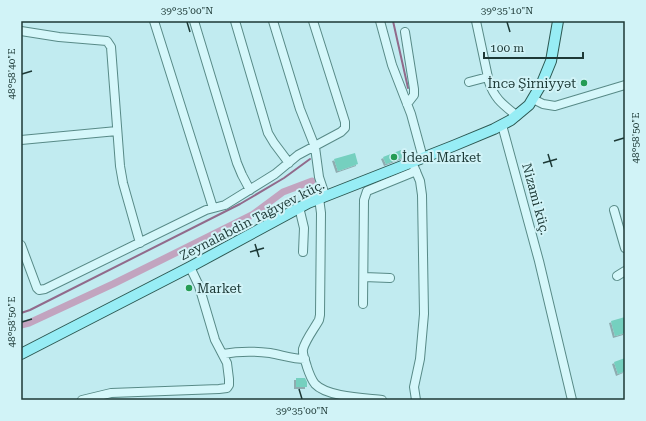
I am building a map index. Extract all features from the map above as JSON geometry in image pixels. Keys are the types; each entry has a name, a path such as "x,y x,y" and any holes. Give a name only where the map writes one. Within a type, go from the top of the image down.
{"main road":[{"path":"502,125 517,116 533,99 542,83 551,61 558,21"},
{"name":"Zeynalabdin Tağıyev küç.","path":"21,354 190,267 299,207 322,197 414,166 423,158 502,125"}],"street":[{"path":"154,21 213,208"},
{"path":"194,21 237,163 250,190"},
{"path":"235,21 268,133 289,164"},
{"path":"274,21 300,109 315,147 322,197 320,315 319,320 304,348 303,354 312,380 322,389 332,393 382,400"},
{"path":"21,245 37,288 42,290 213,208 225,205 275,174 289,164 298,155 341,132 345,128 345,122 313,21"},
{"path":"380,21 392,65 407,104 423,158"},
{"path":"476,21 492,92 497,100 517,116"},
{"path":"21,31 59,37 107,41 110,47 120,166 140,244"},
{"path":"405,32 414,89 414,95 407,104"},
{"path":"469,82 488,77"},
{"path":"533,99 543,104 555,106 625,85"},
{"name":"Nizami küç.","path":"502,125 539,261 572,400"},
{"path":"21,140 117,131"},
{"path":"364,304 365,194 367,190 414,166 420,181 422,194 424,280 424,314 420,359 414,387 416,400"},
{"path":"299,207 304,228 303,252"},
{"path":"614,210 625,248"},
{"path":"82,400 111,393 227,388 229,385 229,379 226,363 215,340 199,286 190,267"},
{"path":"617,276 625,271"},
{"path":"364,277 390,278"},
{"path":"223,354 253,351 272,353 296,359 305,359"}],"building":[{"path":"401,150 404,157 386,164 383,157"},
{"path":"355,153 358,164 338,171 334,159"},
{"path":"625,317 625,333 615,336 611,321"},
{"path":"625,358 625,371 618,374 614,362"},
{"path":"296,378 305,378 307,387 296,387"}],"waterway":[{"path":"393,21 408,88"},
{"path":"21,313 30,310 240,204 284,178 310,159"},
{"path":"21,325 29,323 113,284 252,215 283,192 312,181"}],"place":[{"name":"İncə Şirniyyət","path":"584,83"},
{"name":"İdeal Market","path":"394,157"},
{"name":"Market","path":"189,288"}]}
